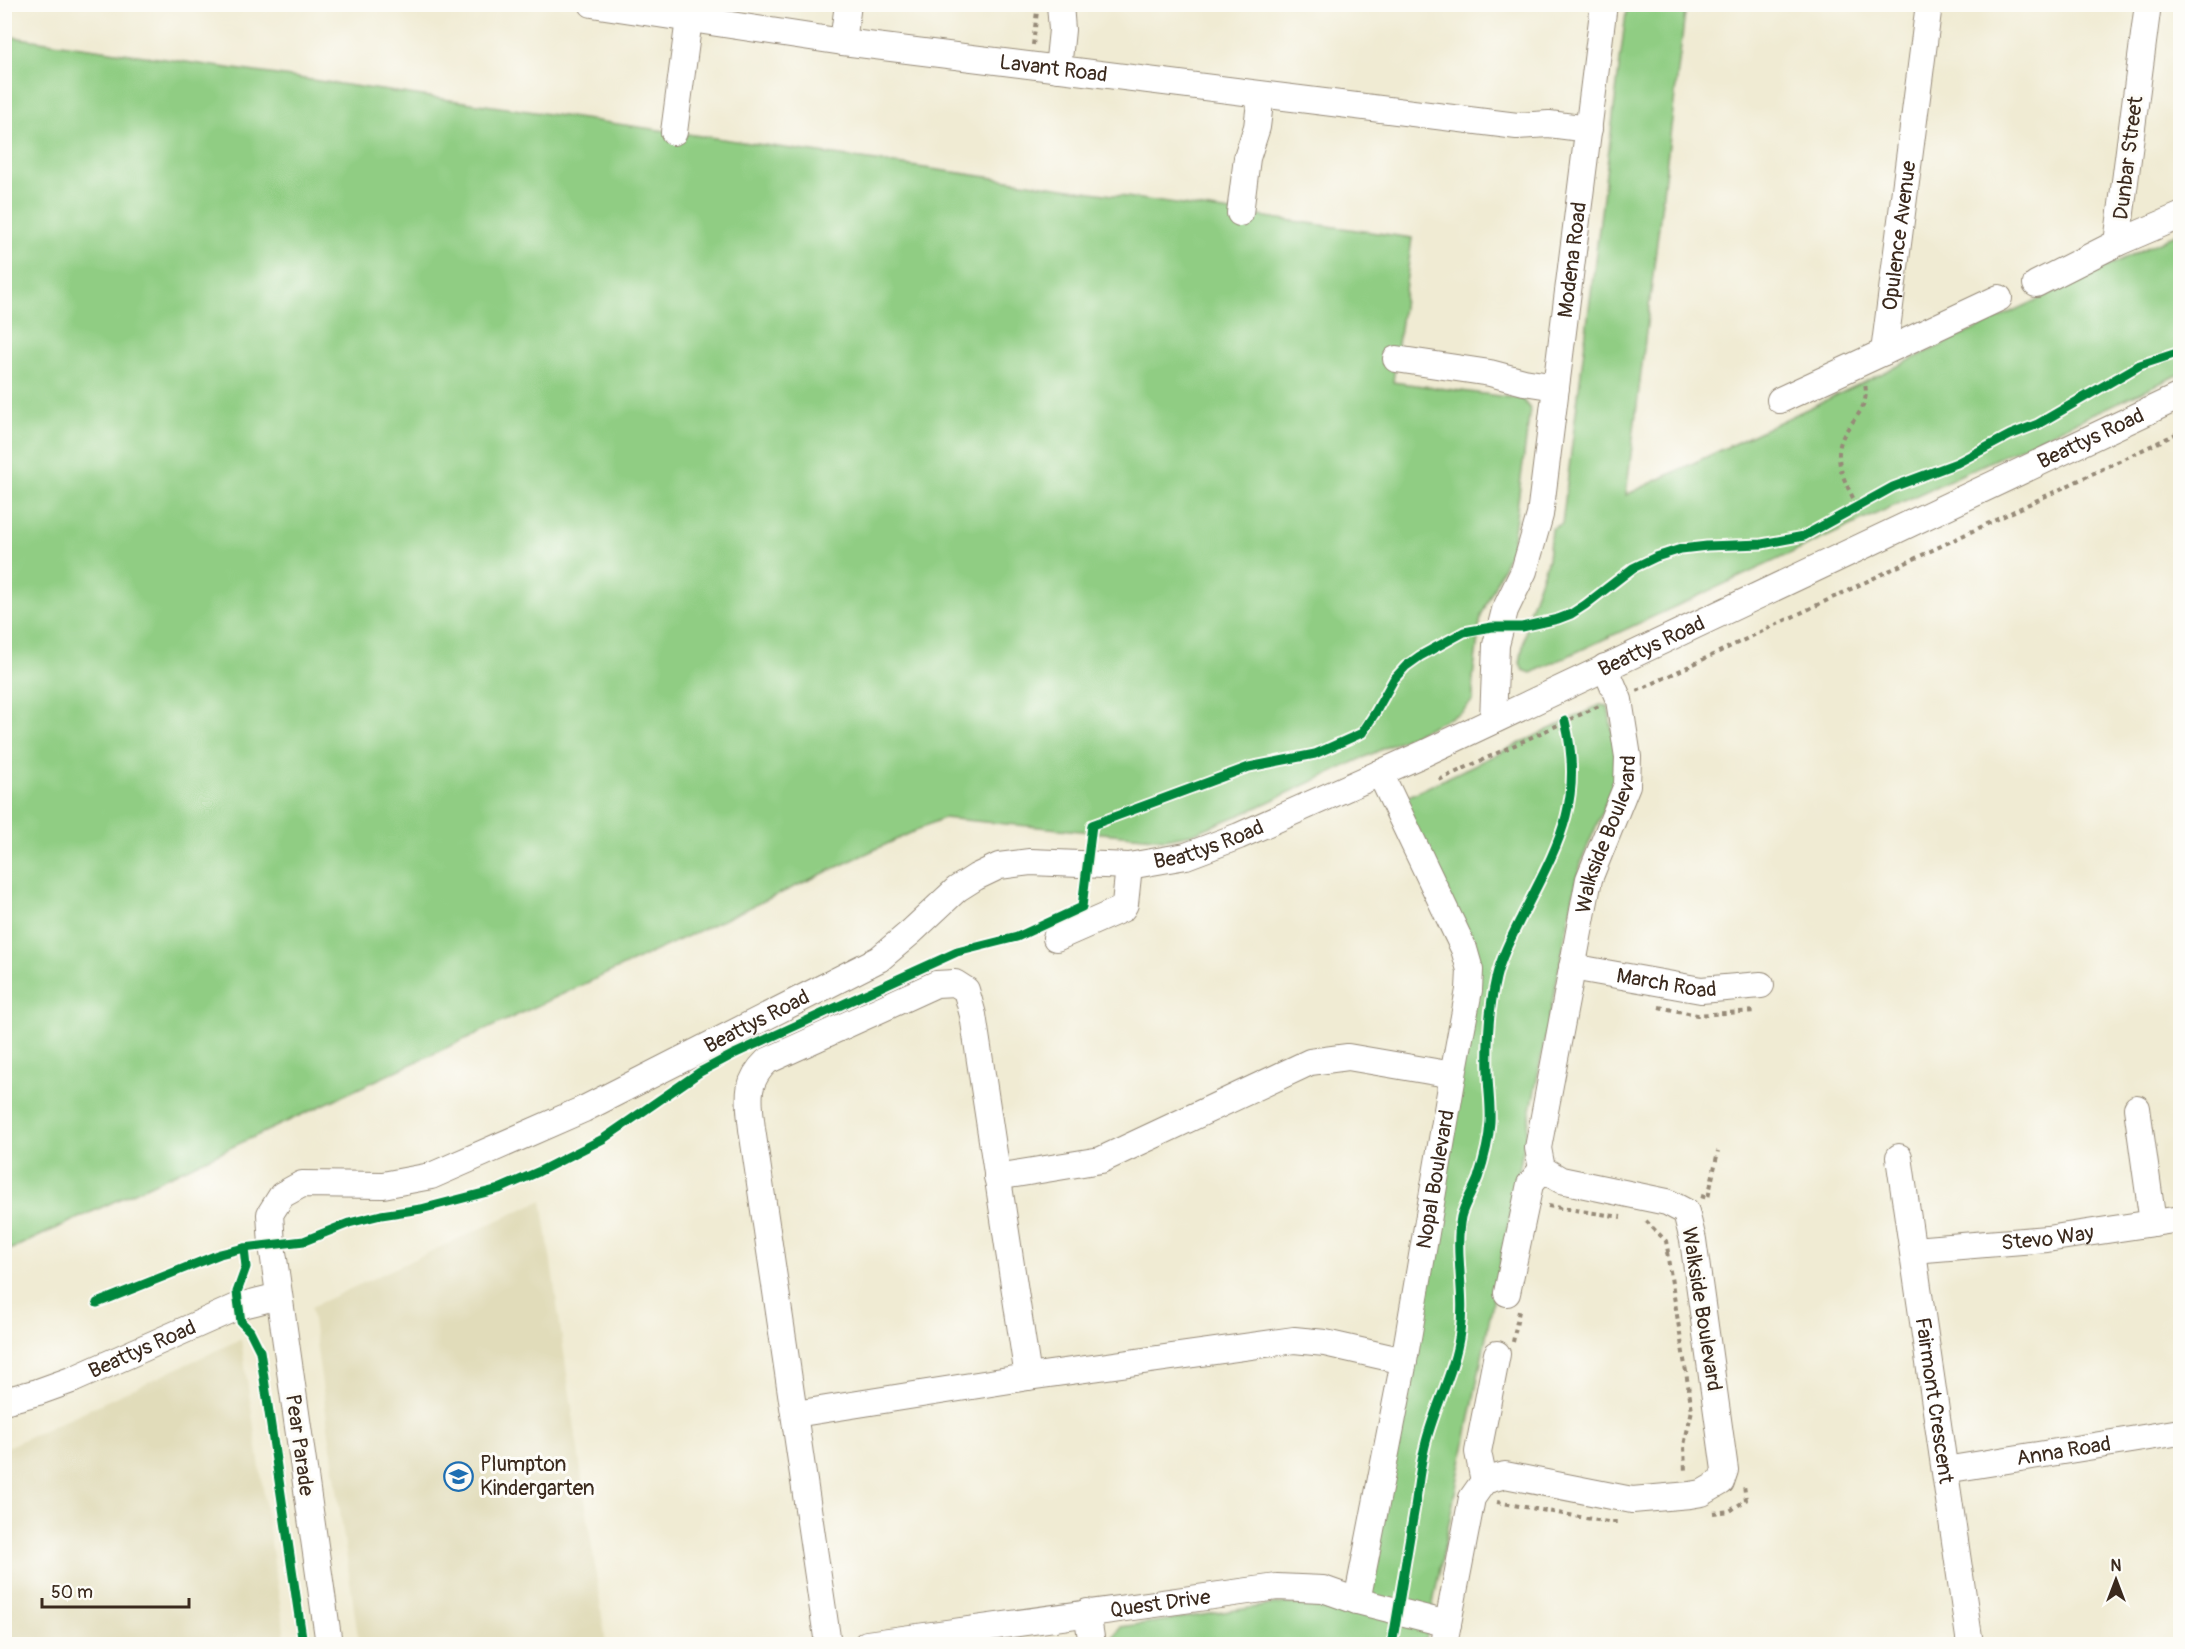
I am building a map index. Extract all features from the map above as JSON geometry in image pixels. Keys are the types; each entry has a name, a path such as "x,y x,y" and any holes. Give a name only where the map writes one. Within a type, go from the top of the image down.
{"street":[{"name":"Lavant Road","path":"592,4 843,42 1517,126 1547,135 1588,135"},
{"path":"843,42 848,4"},
{"path":"1052,68 1051,28 1060,4"},
{"name":"Modena Road","path":"1493,720 1494,664 1498,636 1505,610 1524,571 1540,515 1604,4"},
{"name":"Opulence Avenue","path":"1884,352 1929,4"},
{"name":"Dunbar Street","path":"2117,243 2148,4"},
{"path":"674,132 688,19"},
{"path":"1240,213 1247,158 1257,127 1255,94"},
{"name":"Dunbar Street","path":"2117,243 2181,216"},
{"path":"2036,284 2117,243"},
{"path":"1780,400 1999,298"},
{"path":"1396,359 1490,372 1524,382 1557,381"},
{"name":"Beattys Road","path":"272,1245 270,1214 282,1195 302,1184 383,1185 430,1176 585,1109 879,959 957,889 999,866 1030,862 1129,866 1186,856 1229,840 1380,773 2181,396"},
{"name":"Modena Road","path":"1516,709 1506,681 1505,656 1514,617 1528,589 1540,555 1542,540 1540,515"},
{"name":"Walkside Boulevard","path":"1484,1482 1505,1475 1632,1500 1702,1493 1720,1482 1725,1470 1694,1248 1686,1212 1667,1202 1561,1180 1542,1169 1538,1148 1589,879 1627,785 1632,697 1605,667"},
{"name":"Nopal Boulevard","path":"1357,1601 1404,1361 1469,990 1470,970 1464,949 1380,773"},
{"path":"1056,938 1122,909 1125,904 1129,866"},
{"name":"March Road","path":"1572,967 1701,990 1761,985"},
{"path":"828,1644 752,1129 749,1096 755,1073 767,1060 936,984 955,983 966,990 973,1015 1028,1377"},
{"path":"997,1177 1101,1160 1310,1062 1348,1057 1453,1075"},
{"path":"2137,1108 2153,1222"},
{"name":"Fairmont Crescent","path":"1899,1157 1970,1644"},
{"path":"1506,1293 1530,1184 1542,1169"},
{"name":"Stevo Way","path":"1913,1250 2047,1239 2181,1219"},
{"name":"Pear Parade","path":"272,1245 329,1644"},
{"name":"Beattys Road","path":"4,1401 74,1379 239,1306 279,1296"},
{"path":"795,1414 1028,1377 1294,1340 1325,1343 1404,1361"},
{"path":"1446,1634 1472,1498 1484,1482 1478,1452 1497,1354"},
{"name":"Anna Road","path":"1945,1470 2181,1432"},
{"name":"Quest Drive","path":"867,1644 984,1636 1087,1612 1277,1587 1323,1589 1446,1634"},
{"path":"1087,1612 1092,1644"}],"path":[{"path":"1856,365 1865,384 1866,403 1848,428 1839,451 1844,480 1856,506"},
{"path":"1439,780 1601,705 1632,697 2181,432"},
{"path":"1565,722 1568,732"},
{"path":"1709,1208 1708,1198 1719,1151"},
{"path":"1700,1195 1708,1198"},
{"path":"1547,1206 1625,1218"},
{"path":"1636,1220 1647,1221 1666,1240 1668,1252 1694,1248"},
{"path":"1497,1354 1511,1355 1523,1294 1506,1293"},
{"path":"1675,1477 1685,1476"}],"shaded area":[{"name":"Plumpton Kindergarten","path":"542,1200 606,1644 359,1644 311,1307"},
{"path":"241,1339 286,1644 5,1644 5,1448"}],"green space":[{"path":"1627,5 1686,5 1626,495 2180,232 2180,374 1531,673 1523,670 1520,663 1529,612 1548,559 1551,529 1562,524"},
{"path":"5,36 1412,238 1393,382 1522,399 1530,409 1512,547 1481,616 1473,677 1473,700 1462,712 1247,812 1192,834 1165,839 943,818 5,1252"},
{"path":"1600,705 1608,706 1615,747 1615,781 1582,860 1576,883 1425,1644 1114,1644 1113,1637 1120,1627 1285,1603 1354,1614 1469,990 1394,803"}],"cycle path":[{"path":"303,1644 260,1351 250,1331 241,1322 237,1292 246,1267 244,1248 304,1241 349,1223 421,1209 499,1189 538,1172 603,1139 700,1072 734,1054 957,952 1017,937 1082,907 1092,825 1249,767 1315,754 1362,733 1394,679 1406,666 1464,632 1492,627 1522,627 1558,619 1585,605 1633,568 1681,549 1762,544 1804,536 1893,487 1957,463 2010,435 2038,424 2140,365 2180,352"},
{"path":"1392,1644 1423,1454 1454,1361 1460,1332 1462,1303 1459,1231 1462,1212 1478,1178 1489,1136 1488,1038 1494,990 1504,954 1546,868 1564,823 1572,776 1565,721"},
{"path":"97,1303 220,1254 244,1248"}],"place":[{"name":"Plumpton Kindergarten","path":"459,1476"}]}
